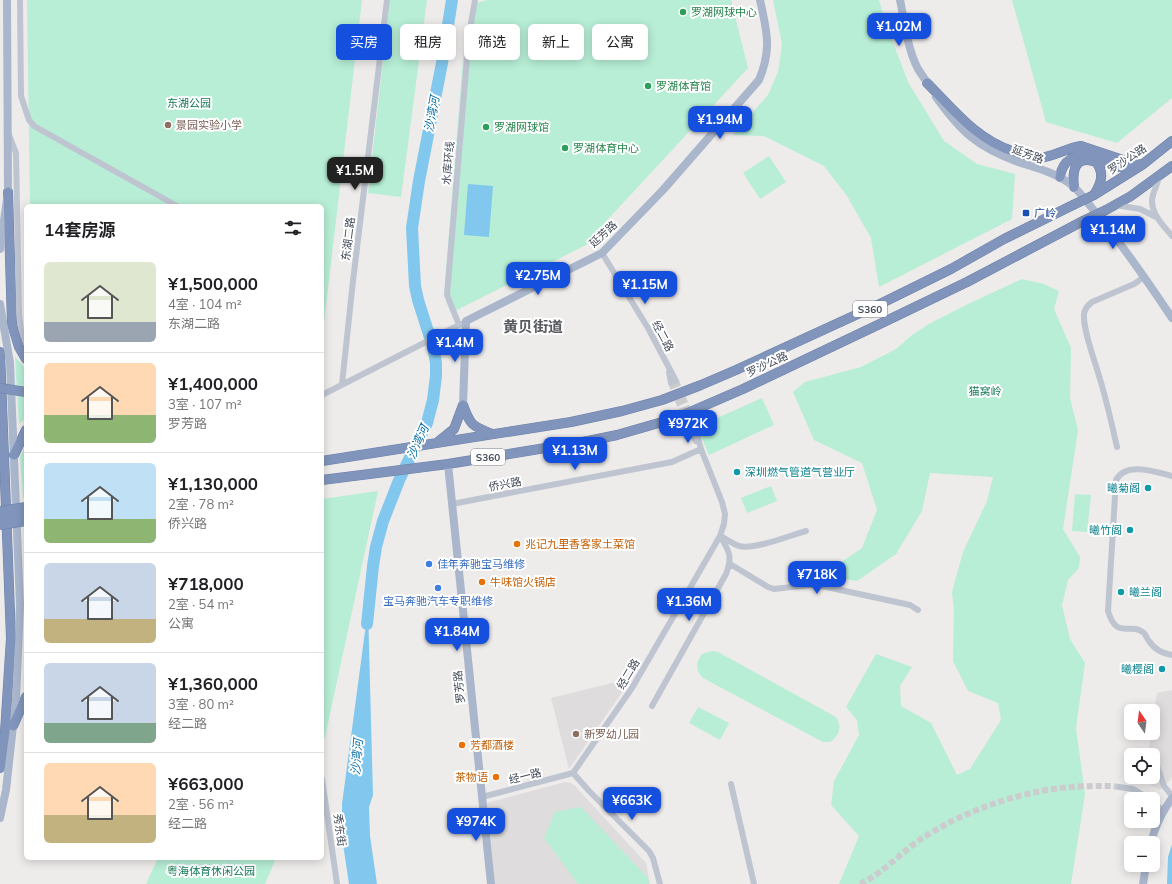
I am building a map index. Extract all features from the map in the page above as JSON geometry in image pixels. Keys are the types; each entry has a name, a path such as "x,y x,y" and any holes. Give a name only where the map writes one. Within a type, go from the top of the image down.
{"highway":[{"path":"928,83 971,128 992,143 1009,150 1039,158 1081,146 1142,165"},
{"name":"罗沙公路","path":"437,443 571,422 622,411 662,400 701,385 884,302 1004,239 1073,205 1142,165 1172,141"},
{"path":"1060,177 1063,166 1067,161 1078,156 1089,156 1123,168 1142,165"},
{"path":"1074,187 1074,168 1079,162 1091,160 1096,162 1101,171 1102,177 1094,194"},
{"name":"S360","path":"1115,205 1131,196 1172,166"},
{"path":"8,192 10,312 15,336 24,355"},
{"name":"罗沙公路","path":"443,465 595,440 648,427 676,418 743,389 967,282 1115,205"},
{"path":"0,352 11,638 5,732 0,768"},
{"path":"0,388 24,392"},
{"path":"463,405 468,420 473,425 493,435"},
{"path":"437,443 454,429 463,405"},
{"path":"14,455 24,434"},
{"name":"S360","path":"324,461 437,443"},
{"name":"S360","path":"324,480 443,465"},
{"path":"0,511 24,507"},
{"path":"0,518 24,514"},
{"path":"0,525 24,521"},
{"path":"13,726 24,701"}],"main road":[{"path":"0,249 8,192 7,0"},
{"name":"延芳路","path":"463,323 602,253 663,190 760,80 766,65 768,45 760,0"},
{"name":"延芳路","path":"900,0 908,42 918,69 949,115 971,138 984,147 1060,177 1074,187 1116,238 1172,318"},
{"path":"0,304 10,363 20,605 13,726 6,790 0,818"},
{"path":"463,323 463,405"},
{"name":"罗芳路","path":"443,465 452,504 490,884"},
{"path":"1153,836 1163,811 1172,797"},
{"path":"1143,884 1145,872"}],"street":[{"path":"20,0 21,96 29,120 34,126 173,204"},
{"name":"东湖二路","path":"342,384 387,0"},
{"name":"水库环线","path":"463,323 447,295 469,35 475,0"},
{"path":"7,127 16,153 19,314 24,337"},
{"path":"1159,176 1152,201 1152,208 1156,217 1172,236"},
{"path":"1115,205 1140,209 1156,217"},
{"name":"经二路","path":"602,253 655,340 673,382"},
{"path":"1117,447 1101,380 1084,322 1084,312 1087,306 1092,302 1134,284 1144,277"},
{"name":"延芳路","path":"324,394 463,323"},
{"name":"经二路","path":"573,773 632,688 720,536 724,524 725,514 722,502 693,428"},
{"name":"侨兴路","path":"452,504 672,462 701,449"},
{"path":"1172,476 1147,470 1133,469 1119,474 1116,480 1108,611 1114,624 1118,628 1139,630 1145,634 1153,647 1158,651 1172,655"},
{"path":"720,536 740,546 747,547 757,546 806,531"},
{"path":"652,706 726,574 730,564 729,551 720,536"},
{"path":"730,564 768,587 774,589 810,585 822,586 910,605 918,610"},
{"path":"573,773 649,851 653,858 660,884"},
{"name":"经一路","path":"482,797 573,773"},
{"path":"1160,774 1164,786 1172,797"},
{"path":"731,784 754,884"},
{"path":"1119,787 1133,789 1138,792"},
{"name":"秀东街","path":"324,794 336,884"},
{"path":"1160,808 1163,811"}],"shaded area":[{"name":"新罗幼儿园","path":"632,678 569,769 551,698"},
{"path":"1172,690 1172,778 1160,790 1151,784 1160,784 1160,748 1149,748 1150,740 1160,740 1160,704 1155,704 1157,693"},
{"path":"565,782 571,783 575,786 646,863 650,884 495,884 487,803"}],"green space":[{"name":"东湖公园","path":"27,0 362,0 359,24 336,24 336,60 355,60 324,322 324,204 30,204"},
{"path":"390,0 427,0 424,24 400,24 400,60 419,60 401,197 368,193 383,60 392,60 392,24 387,24"},
{"name":"罗湖体育中心","path":"488,0 731,0 748,68 599,229 593,240 588,244 451,313 444,295 464,46 464,60 520,60 520,24 469,24 476,3"},
{"path":"773,0 879,0 886,24 908,82 944,141 977,164 1015,174 1012,219 879,287 871,238 847,196 824,166 764,136 733,135 768,95 778,72 782,44"},
{"path":"1012,0 1172,0 1172,98 1117,143 1046,122"},
{"path":"769,156 786,182 760,199 743,173"},
{"name":"猫窝岭","path":"1022,279 1044,284 1059,291 1054,309 1071,348 1070,398 1078,430 1063,529 1080,557 1079,568 1068,580 1062,605 1070,639 1085,663 1076,728 1085,794 1071,884 839,884 859,836 831,805 834,781 859,735 857,720 846,707 876,654 912,667 900,686 901,706 931,723 957,775 970,769 1001,720 998,703 968,691 953,661 954,610 952,592 963,552 987,501 993,477 930,473 922,511 896,554 857,581 832,577 830,570 862,548 877,510 862,463 814,440 793,392 805,382 861,367 896,349 912,335 929,324"},
{"path":"15,357 24,367 24,420 19,424"},
{"path":"762,398 774,425 709,455 697,427"},
{"path":"24,448 23,498 20,457"},
{"path":"771,486 777,501 747,513 741,498"},
{"path":"378,491 324,739 324,499"},
{"path":"1075,494 1091,495 1087,532 1072,531"},
{"path":"712,651 718,652 836,717 839,724 839,731 836,737 830,742 823,742 703,678 700,675 697,666 698,660 702,654"},
{"path":"698,707 729,723 720,740 689,723"},
{"path":"581,807 648,878 649,884 578,884 544,838 555,812"},
{"name":"粤海体育休闲公园","path":"157,860 275,860 265,884 146,884"}],"water":[{"path":"468,184 493,186 489,237 464,235"},
{"path":"368,609 373,795 369,807 370,836 377,884 349,884 342,837 342,804"},
{"path":"1172,844 1172,884 1167,884 1168,857"}],"waterway":[{"name":"沙湾河","path":"367,624 373,566 383,521 400,478 427,423 433,400 436,363 433,347 415,286 412,228 419,181 442,63 452,0"}],"tunnel":[{"path":"676,381 695,427"},
{"path":"671,383 690,430"},
{"path":"860,884 877,874 924,837 955,820 989,805 1024,795 1060,788 1092,786 1119,787"}],"place":[{"name":"罗湖网球中心","path":"683,12"},
{"name":"罗湖体育馆","path":"648,86"},
{"name":"景园实验小学","path":"168,125"},
{"name":"罗湖网球馆","path":"486,127"},
{"name":"罗湖体育中心","path":"565,148"},
{"name":"广岭","path":"1026,213"},
{"name":"深圳燃气管道气营业厅","path":"737,472"},
{"name":"曦菊阁","path":"1148,488"},
{"name":"曦竹阁","path":"1130,530"},
{"name":"兆记九里香客家土菜馆","path":"517,544"},
{"name":"佳年奔驰宝马维修","path":"429,564"},
{"name":"牛味馆火锅店","path":"482,582"},
{"name":"宝马奔驰汽车专职维修","path":"438,588"},
{"name":"曦兰阁","path":"1121,592"},
{"name":"曦樱阁","path":"1162,669"},
{"name":"新罗幼儿园","path":"576,734"},
{"name":"芳都酒楼","path":"462,745"},
{"name":"茶物语","path":"496,777"}],"district":[{"name":"黄贝街道","path":"533,327"}]}
